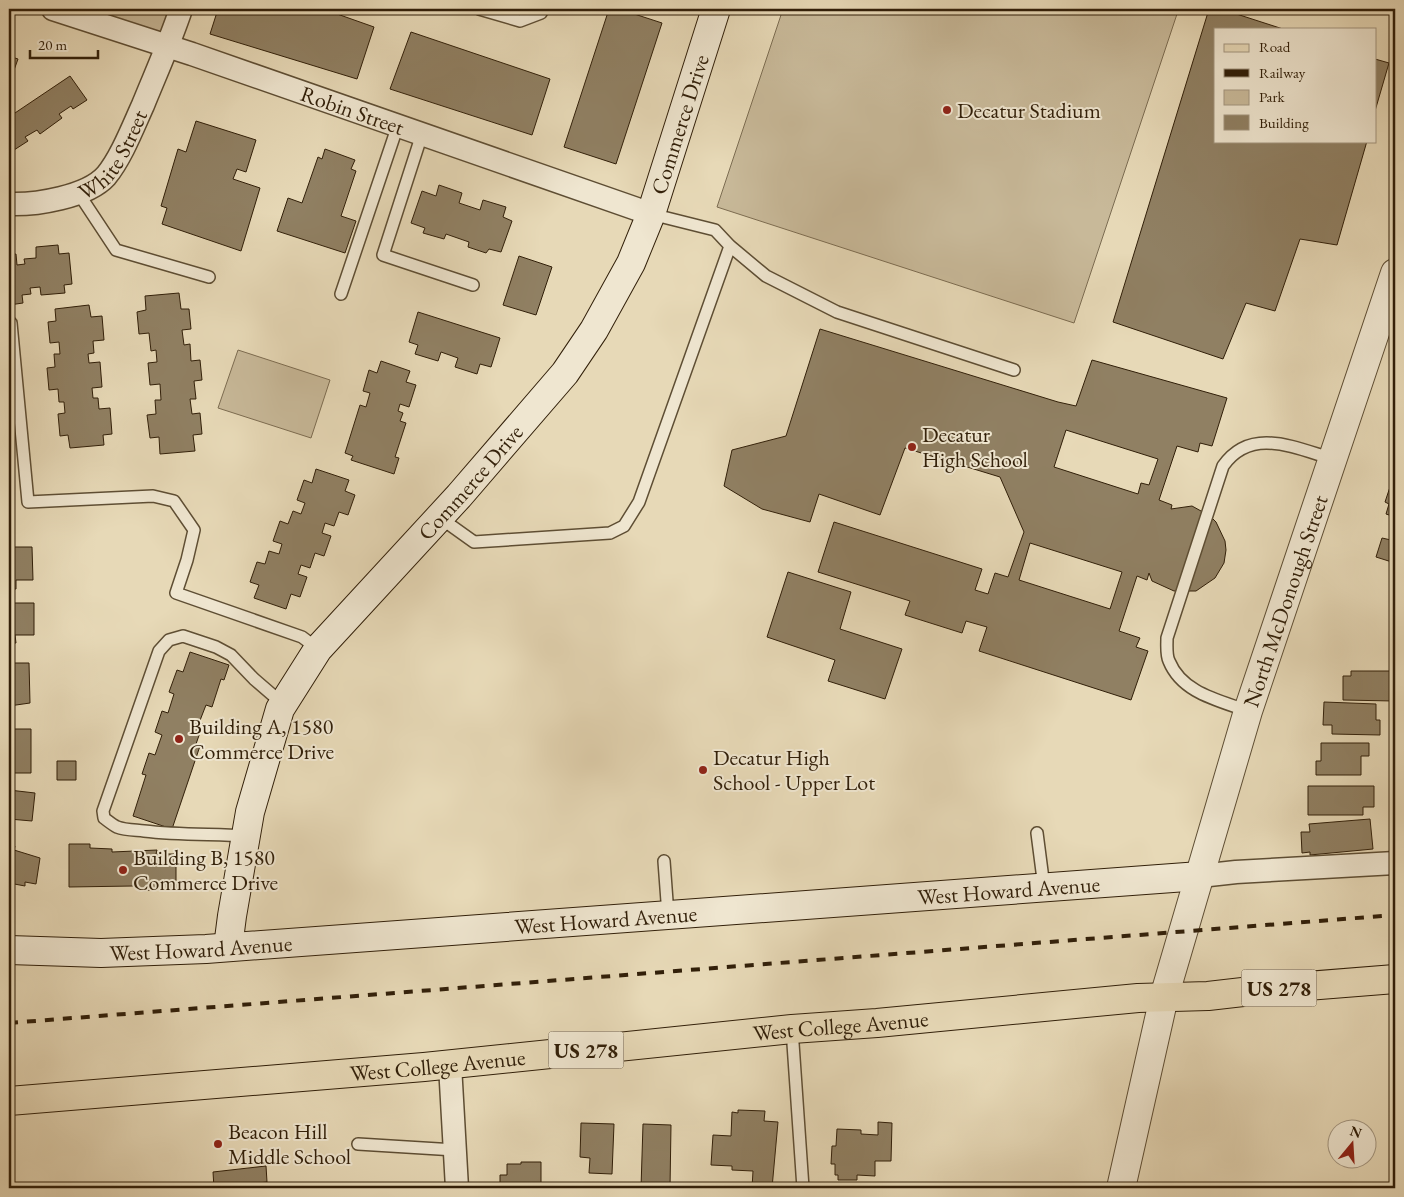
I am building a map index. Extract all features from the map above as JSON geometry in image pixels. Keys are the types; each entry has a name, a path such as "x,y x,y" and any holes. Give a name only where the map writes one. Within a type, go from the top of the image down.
{"main road":[{"name":"Commerce Drive","path":"228,947 250,812 280,709 318,649 439,517 565,373 594,330 631,263 651,214 716,9"},
{"name":"North McDonough Street","path":"1121,1188 1164,997 1192,896 1200,876 1248,711 1395,273"},
{"name":"West Howard Avenue","path":"9,950 101,953 228,947 1200,876"},
{"name":"US 278","path":"1164,997 1208,996 1395,979"},
{"name":"West College Avenue","path":"9,1101 450,1065 792,1029 1164,997"}],"street":[{"name":"Robin Street","path":"53,9 168,46 651,214"},
{"name":"White Street","path":"9,204 25,205 79,194 105,177 127,142 168,46 180,9"},
{"path":"1200,876 1236,872 1395,863"},
{"path":"450,1065 457,1188"}],"lane":[{"path":"479,9 520,21 541,13 543,9"},
{"path":"341,294 398,126"},
{"path":"422,134 383,255 473,285"},
{"path":"79,194 116,250 208,277"},
{"path":"651,214 715,230 730,246 766,276 837,312 1014,370"},
{"path":"439,517 474,542 610,533 624,526 639,502 730,246"},
{"path":"11,323 28,502 152,496 174,502 194,530 187,560 176,593 302,637 318,649"},
{"path":"1248,711 1192,689 1181,681 1168,660 1167,638 1223,466 1230,458 1248,445 1261,442 1277,443 1333,459"},
{"path":"246,836 170,834 128,830 118,827 104,818 104,811 159,650 169,640 183,636 216,647 231,655 254,679 283,704"},
{"path":"1037,834 1044,887"},
{"path":"664,861 668,915"},
{"path":"792,1029 803,1188"},
{"path":"358,1144 455,1150"}],"green space":[{"path":"74,9 174,9 164,38"},
{"name":"Decatur Stadium","path":"783,9 1163,9 1177,14 1074,323 717,207"},
{"path":"238,350 330,380 311,438 218,408"}],"building":[{"path":"218,9 323,9 374,27 357,79 210,34"},
{"path":"609,9 619,9 662,23 616,164 564,147"},
{"path":"1209,9 1221,9 1280,28 1214,28 1214,142 1367,142 1337,245 1300,239 1275,311 1246,303 1223,359 1113,322"},
{"path":"411,32 550,79 532,135 390,89"},
{"path":"9,56 18,59 9,84"},
{"path":"1376,59 1389,63 1376,108"},
{"path":"70,76 87,100 73,109 71,106 59,114 62,118 40,134 37,130 25,137 28,141 14,150 9,142 9,117"},
{"path":"196,121 256,140 246,172 237,169 233,179 260,188 241,251 162,224 167,208 161,206 178,149 186,152"},
{"path":"325,149 355,160 351,169 356,171 341,216 356,221 345,253 277,231 288,198 302,203 318,157 322,159"},
{"path":"439,185 462,193 459,203 480,210 483,200 506,207 503,217 512,221 501,252 489,249 486,253 468,247 469,242 446,234 444,239 423,233 425,228 411,223 422,191 436,196"},
{"path":"58,245 59,254 69,253 72,284 64,285 65,293 41,295 40,287 30,288 31,294 22,295 23,303 9,305 9,255 16,254 17,265 25,264 24,259 36,258 36,247"},
{"path":"519,256 552,267 536,315 503,305"},
{"path":"179,293 181,309 189,309 191,329 182,330 184,345 190,344 191,361 200,360 202,380 194,381 196,399 190,399 192,414 200,413 202,434 193,435 195,451 160,454 159,437 150,438 147,415 156,414 155,400 161,400 160,384 150,385 148,363 157,362 156,350 151,351 149,333 139,334 137,312 146,310 145,296"},
{"path":"89,305 91,317 102,316 104,340 93,341 94,353 88,354 89,363 100,362 102,387 92,388 93,398 98,398 99,409 110,408 112,434 103,435 104,445 70,448 68,435 60,436 58,414 65,413 64,402 59,402 58,389 49,390 47,368 55,367 54,354 60,354 59,342 50,343 48,322 56,321 55,309"},
{"path":"418,312 500,338 491,367 480,364 477,374 455,367 458,358 441,352 438,361 415,354 418,345 409,342"},
{"name":"Decatur High School","path":"820,329 1076,406 1092,360 1227,398 1212,446 1200,443 1198,452 1177,446 1159,500 1172,505 1171,509 1192,506 1210,516 1216,522 1225,541 1224,563 1215,578 1196,591 1174,591 1152,581 1149,573 1147,580 1137,576 1119,631 1140,638 1136,647 1148,651 1131,700 979,651 987,627 966,621 962,633 905,615 910,601 818,572 834,522 982,569 975,590 988,594 995,573 1008,577 1024,532 1000,477 905,448 880,515 819,494 810,522 762,509 724,486 732,450 786,436","holes":["1066,430 1158,459 1149,485 1141,483 1138,494 1054,467","1030,543 1122,572 1110,609 1019,580"]},
{"path":"381,361 410,371 406,382 416,385 409,407 400,404 398,411 403,413 400,421 406,423 395,457 399,458 394,474 351,460 353,456 345,453 360,405 366,407 370,393 363,391 369,370 377,373"},
{"path":"316,469 349,480 345,491 355,495 348,515 339,512 334,526 325,523 322,533 331,536 324,556 315,553 310,568 301,565 298,574 307,577 300,597 291,594 286,609 254,598 259,585 250,582 257,562 265,564 269,551 279,554 282,544 273,541 280,521 288,524 293,511 301,514 305,503 297,500 304,480 312,483"},
{"path":"1394,475 1395,517 1386,514 1389,504 1385,502"},
{"path":"1395,529 1395,563 1376,557 1382,538 1391,540"},
{"path":"9,547 32,547 33,580 16,580 16,589 9,589"},
{"path":"788,572 851,592 840,629 902,649 885,699 828,681 835,660 767,637"},
{"path":"9,603 34,603 34,635 15,635 16,643 9,643"},
{"name":"Building A, 1580 Commerce Drive","path":"190,652 229,665 224,680 221,679 212,707 206,705 199,723 203,724 196,744 200,746 172,829 133,816 146,775 142,774 149,753 155,755 162,735 155,732 162,711 168,713 174,694 169,692 177,670 183,672"},
{"path":"9,663 29,663 30,703 9,706"},
{"path":"1351,671 1392,671 1392,676 1395,676 1395,697 1393,697 1393,701 1343,700 1343,676 1351,676"},
{"path":"1324,702 1376,704 1376,720 1380,720 1380,735 1332,734 1332,725 1323,725"},
{"path":"9,729 31,729 31,773 9,773"},
{"path":"1321,743 1369,743 1369,756 1361,756 1361,775 1316,775 1316,761 1321,761"},
{"path":"57,761 76,761 76,780 57,780"},
{"path":"1308,786 1374,786 1374,807 1363,807 1363,815 1308,815"},
{"path":"9,790 35,793 32,821 9,819"},
{"path":"1370,819 1373,849 1310,855 1310,852 1302,853 1301,832 1310,832 1309,824"},
{"name":"Building B, 1580 Commerce Drive","path":"69,844 90,844 90,848 112,849 112,852 157,850 156,854 176,854 176,888 140,891 133,886 69,887"},
{"path":"9,845 15,846 14,850 40,858 36,884 25,882 25,886 9,883"},
{"path":"738,1110 765,1111 764,1121 778,1122 772,1188 752,1188 753,1171 732,1170 732,1166 711,1165 713,1135 731,1136 732,1112 738,1113"},
{"path":"878,1122 892,1123 891,1161 875,1161 875,1176 857,1175 857,1180 838,1180 838,1175 835,1175 835,1164 831,1164 832,1146 836,1146 837,1129 861,1130 861,1134 878,1135"},
{"path":"581,1123 614,1124 612,1174 589,1173 590,1158 580,1157"},
{"path":"643,1124 671,1125 670,1188 641,1188"},
{"path":"521,1162 541,1162 541,1188 500,1188 500,1175 507,1175 507,1164 521,1164"},
{"path":"266,1166 267,1182 251,1184 251,1188 214,1188 213,1172"}],"railway":[{"path":"9,1023 1395,915"}],"place":[{"name":"Decatur Stadium","path":"947,110"},
{"name":"Decatur High School","path":"912,447"},
{"name":"Building A, 1580 Commerce Drive","path":"179,739"},
{"name":"Decatur High School - Upper Lot","path":"703,770"},
{"name":"Building B, 1580 Commerce Drive","path":"123,870"},
{"name":"Beacon Hill Middle School","path":"218,1144"}]}
